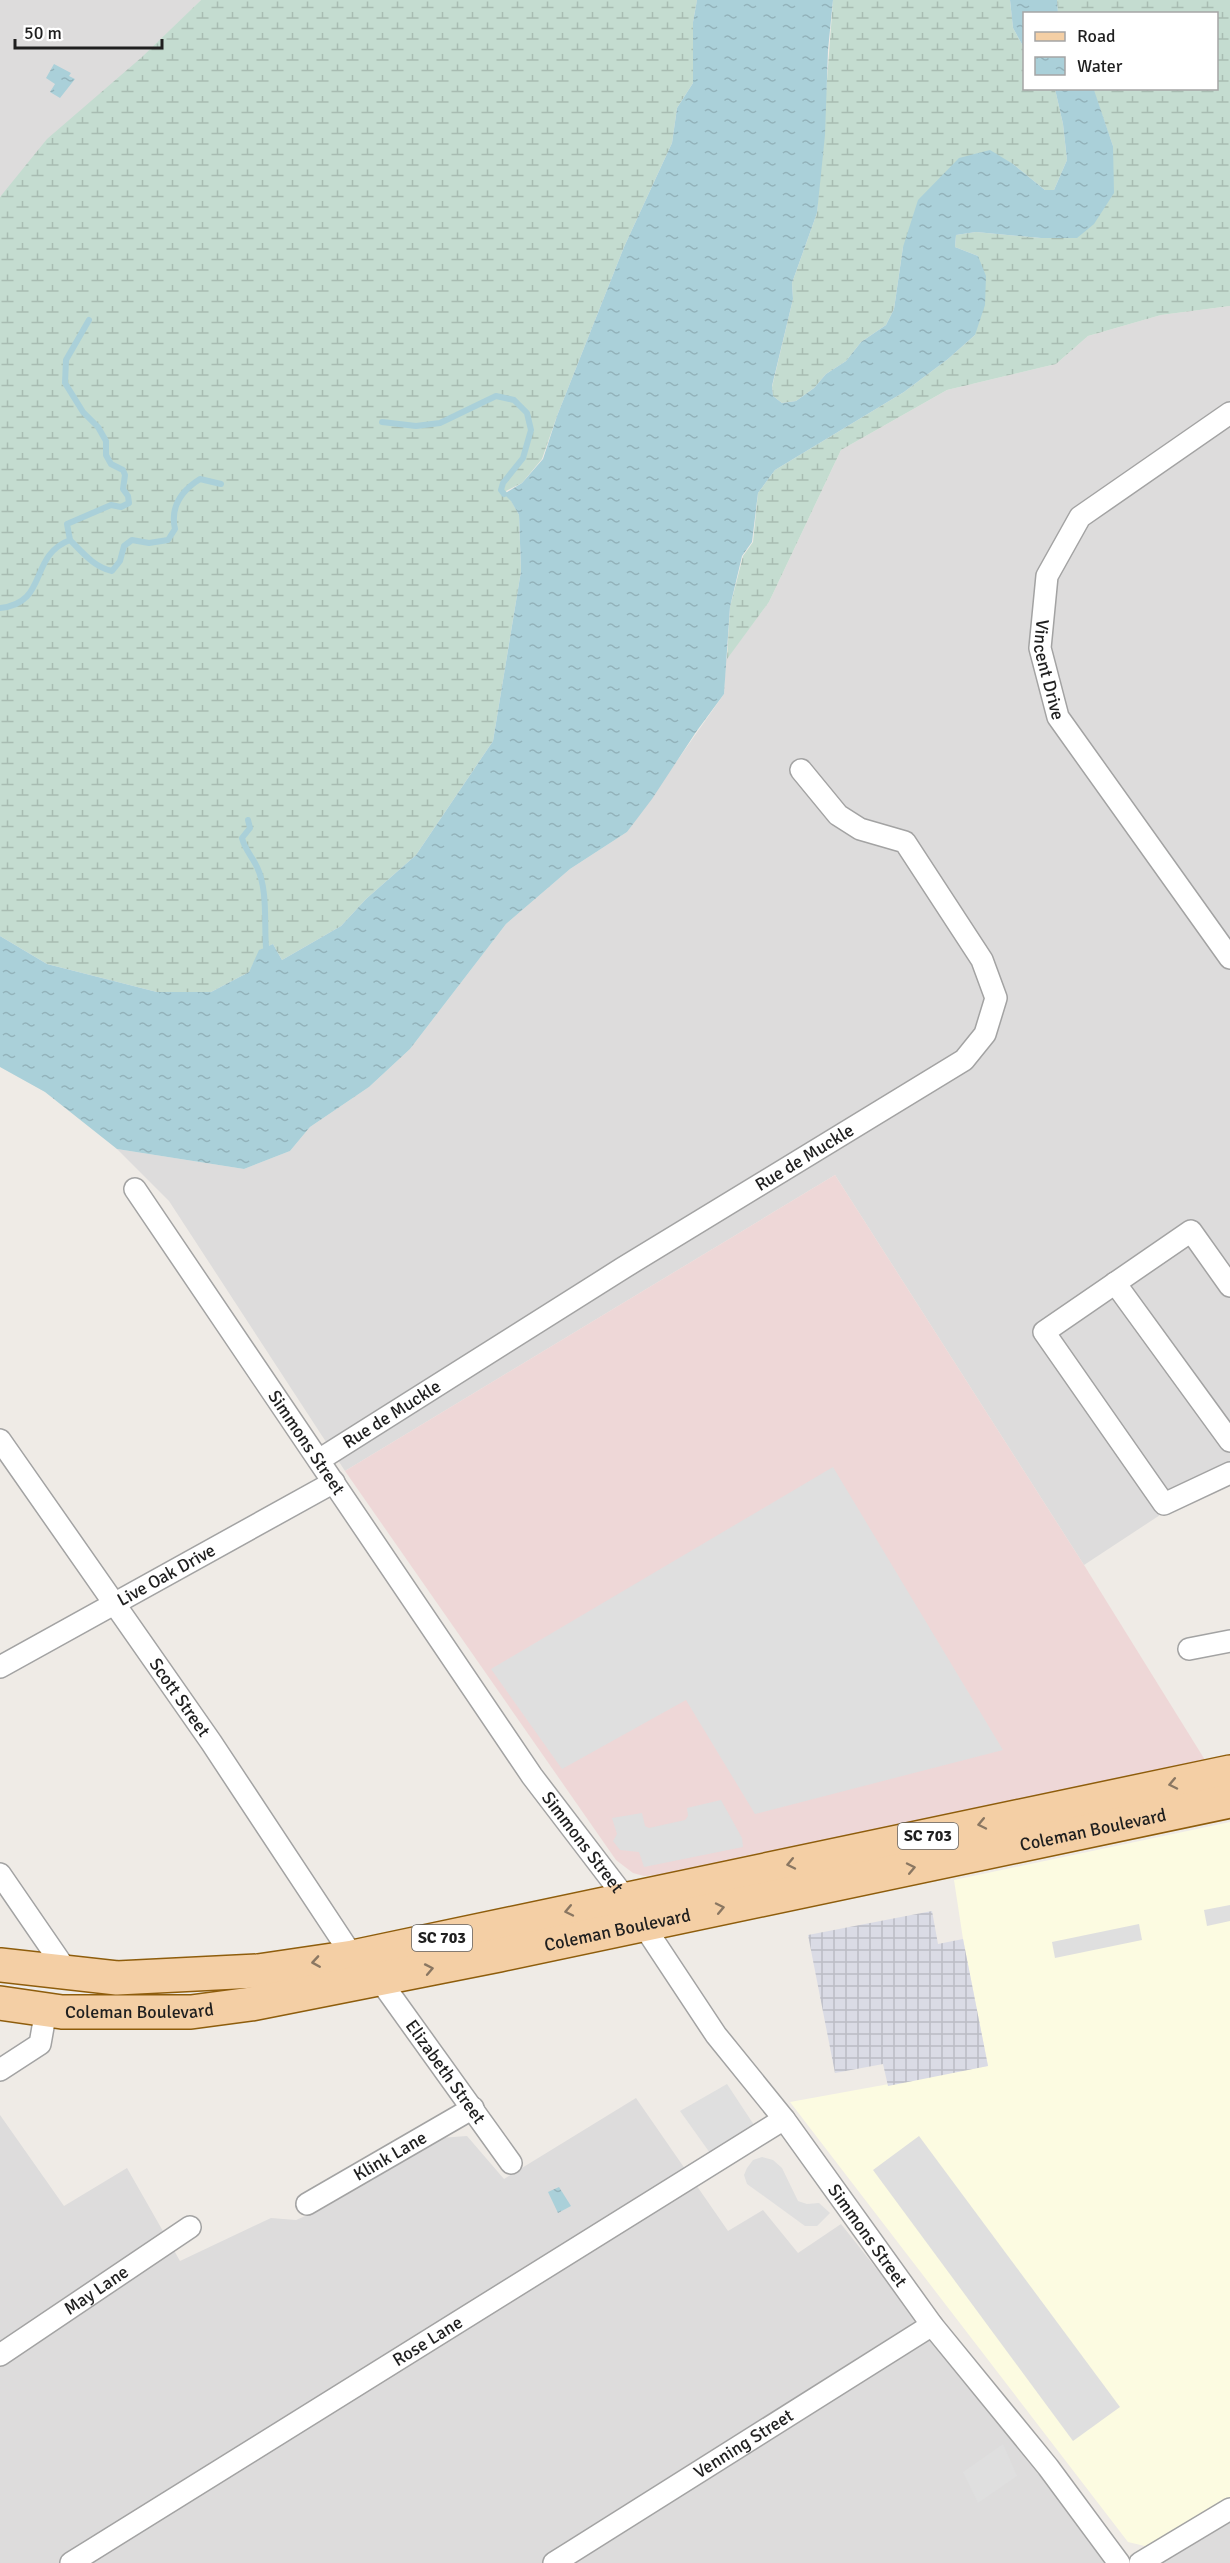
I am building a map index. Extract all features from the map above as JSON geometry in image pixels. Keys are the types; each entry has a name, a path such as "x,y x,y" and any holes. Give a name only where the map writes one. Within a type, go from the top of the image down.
{"main road":[{"name":"Coleman Boulevard","path":"0,2003 46,2010 91,2012 191,2012 251,2004 379,1979 634,1912 1230,1772"},
{"path":"1156,1817 1230,1790"},
{"name":"Coleman Boulevard","path":"0,1965 117,1978 258,1971 634,1912 1156,1817 1230,1801"},
{"path":"91,2012 110,1997 254,1988 258,1983 258,1971"},
{"path":"0,1988 31,1992 39,1990 60,1972"}],"street":[{"name":"Vincent Drive","path":"1230,413 1080,517 1047,576 1040,648 1058,717 1230,958"},
{"name":"Rue de Muckle","path":"319,1460 623,1268 964,1060 985,1034 996,998 982,960 905,842 860,829 838,815 801,770"},
{"name":"Simmons Street","path":"135,1189 532,1776 634,1912 716,2035 783,2119 932,2325 1048,2467 1119,2563"},
{"path":"1230,1286 1191,1231 1044,1332 1164,1504 1230,1473"},
{"path":"1115,1283 1230,1441"},
{"name":"Scott Street","path":"0,1440 211,1742 353,1957"},
{"name":"Live Oak Drive","path":"0,1667 334,1482"},
{"path":"1189,1648 1230,1641"},
{"path":"0,1874 60,1972"},
{"name":"Elizabeth Street","path":"379,1979 511,2163"},
{"path":"0,2070 40,2044 46,2010"},
{"name":"Klink Lane","path":"307,2204 473,2108"},
{"name":"Rose Lane","path":"71,2563 783,2119"},
{"name":"May Lane","path":"0,2355 190,2227"},
{"name":"Venning Street","path":"555,2563 932,2325"},
{"path":"1140,2563 1230,2509"}],"shaded area":[{"path":"0,0 201,0 0,197"},
{"path":"1230,306 1230,1469 1084,1565 835,1175 345,1471 169,1201 117,1149 244,1169 290,1151 310,1127 369,1087 410,1049 506,924 570,869 627,832 724,694 726,659 769,602 841,450 947,390 1056,364 1088,336 1161,315"},
{"path":"835,1175 1084,1565 1205,1760 660,1875 644,1876 633,1873 616,1860 345,1471"},
{"path":"833,1467 1003,1750 755,1814 686,1700 562,1769 491,1669"},
{"path":"721,1800 742,1838 743,1847 644,1867 639,1852 620,1850 613,1841 617,1834 612,1818 642,1813 645,1826 649,1828 685,1820 688,1816 687,1808"},
{"path":"1230,1822 1230,2501 1149,2547 1128,2542 790,2102 988,2066 954,1880"},
{"path":"1230,1905 1230,1921 1207,1926 1204,1910"},
{"path":"932,1911 938,1944 963,1939 988,2066 888,2086 883,2064 835,2073 808,1935"},
{"path":"1139,1924 1142,1940 1055,1958 1052,1942"},
{"path":"727,2084 754,2125 710,2153 680,2111"},
{"path":"636,2098 728,2231 763,2210 798,2253 841,2224 1110,2563 0,2563 0,2115 64,2206 127,2168 180,2261 271,2218 296,2220 324,2208 440,2138 467,2136 504,2179"},
{"path":"919,2136 1120,2407 1073,2441 873,2170"},
{"path":"762,2157 773,2160 782,2168 798,2201 807,2204 819,2203 830,2213 817,2226 805,2226 747,2184 744,2175 747,2168 753,2160"},
{"path":"1003,2444 1017,2476 978,2503 963,2472"},
{"path":"1230,2519 1230,2563 1159,2563"}],"green space":[{"path":"201,0 697,0 693,22 693,83 677,108 672,143 624,247 542,459 522,483 506,491 519,515 521,571 493,741 416,855 366,899 341,926 282,960 273,944 260,950 249,972 211,992 157,992 47,964 0,936 0,197 47,139 142,57"},
{"path":"833,0 1010,0 1013,28 1023,46 1023,90 1055,90 1063,124 1067,160 1054,190 1045,190 1013,164 903,247 894,309 886,325 861,342 846,361 826,374 814,388 796,401 782,403 773,396 772,387 793,299 792,283 817,213"},
{"path":"1057,0 1230,0 1230,306 1161,315 1088,336 1056,364 947,390 841,450 769,602 727,659 730,607 743,556 753,542 758,493 775,470 904,392 948,359 975,335 978,256 955,247 956,235 976,232 1041,238 1113,146 1093,90 1218,90 1218,12 1058,12"}],"water":[{"path":"697,0 833,0 828,50 825,135 817,213 792,283 793,299 772,386 773,396 782,403 796,401 814,388 826,374 846,361 861,342 886,325 894,309 903,247 918,200 959,158 990,150 1013,164 1045,190 1054,190 1067,160 1063,124 1055,90 1094,90 1113,146 1114,193 1094,224 1077,238 1041,238 976,232 956,235 955,247 978,256 986,276 985,305 975,335 948,359 904,392 775,470 758,493 752,542 742,556 730,607 724,694 627,832 570,869 506,924 410,1049 369,1087 310,1127 290,1151 244,1169 117,1149 45,1092 0,1067 0,936 47,964 157,992 211,992 249,972 259,950 273,944 282,960 341,926 366,899 416,855 493,741 521,571 519,515 504,494 522,483 543,459 557,416 624,247 672,143 677,108 693,83 693,22"},
{"path":"1010,0 1057,0 1058,12 1023,12 1023,46 1013,28"},
{"path":"54,64 71,73 69,76 75,79 60,98 50,92 55,84 46,78"},
{"path":"559,2187 571,2206 558,2213 548,2192"}],"waterway":[{"path":"0,608 26,598 33,589 48,557 57,547 70,540 67,524 111,505 121,507 129,503 128,496 123,489 125,475 123,470 111,464 106,455 106,441 98,427 83,412 65,383 66,360 89,320"},
{"path":"382,422 416,426 440,423 496,396 514,400 527,413 531,430 523,458 503,483 501,490 504,494"},
{"path":"70,540 94,563 112,571 120,561 124,546 132,540 149,543 168,540 175,529 174,514 179,500 193,484 200,479 221,484"},
{"path":"248,820 250,828 242,838 257,867 263,886 266,947"}]}
